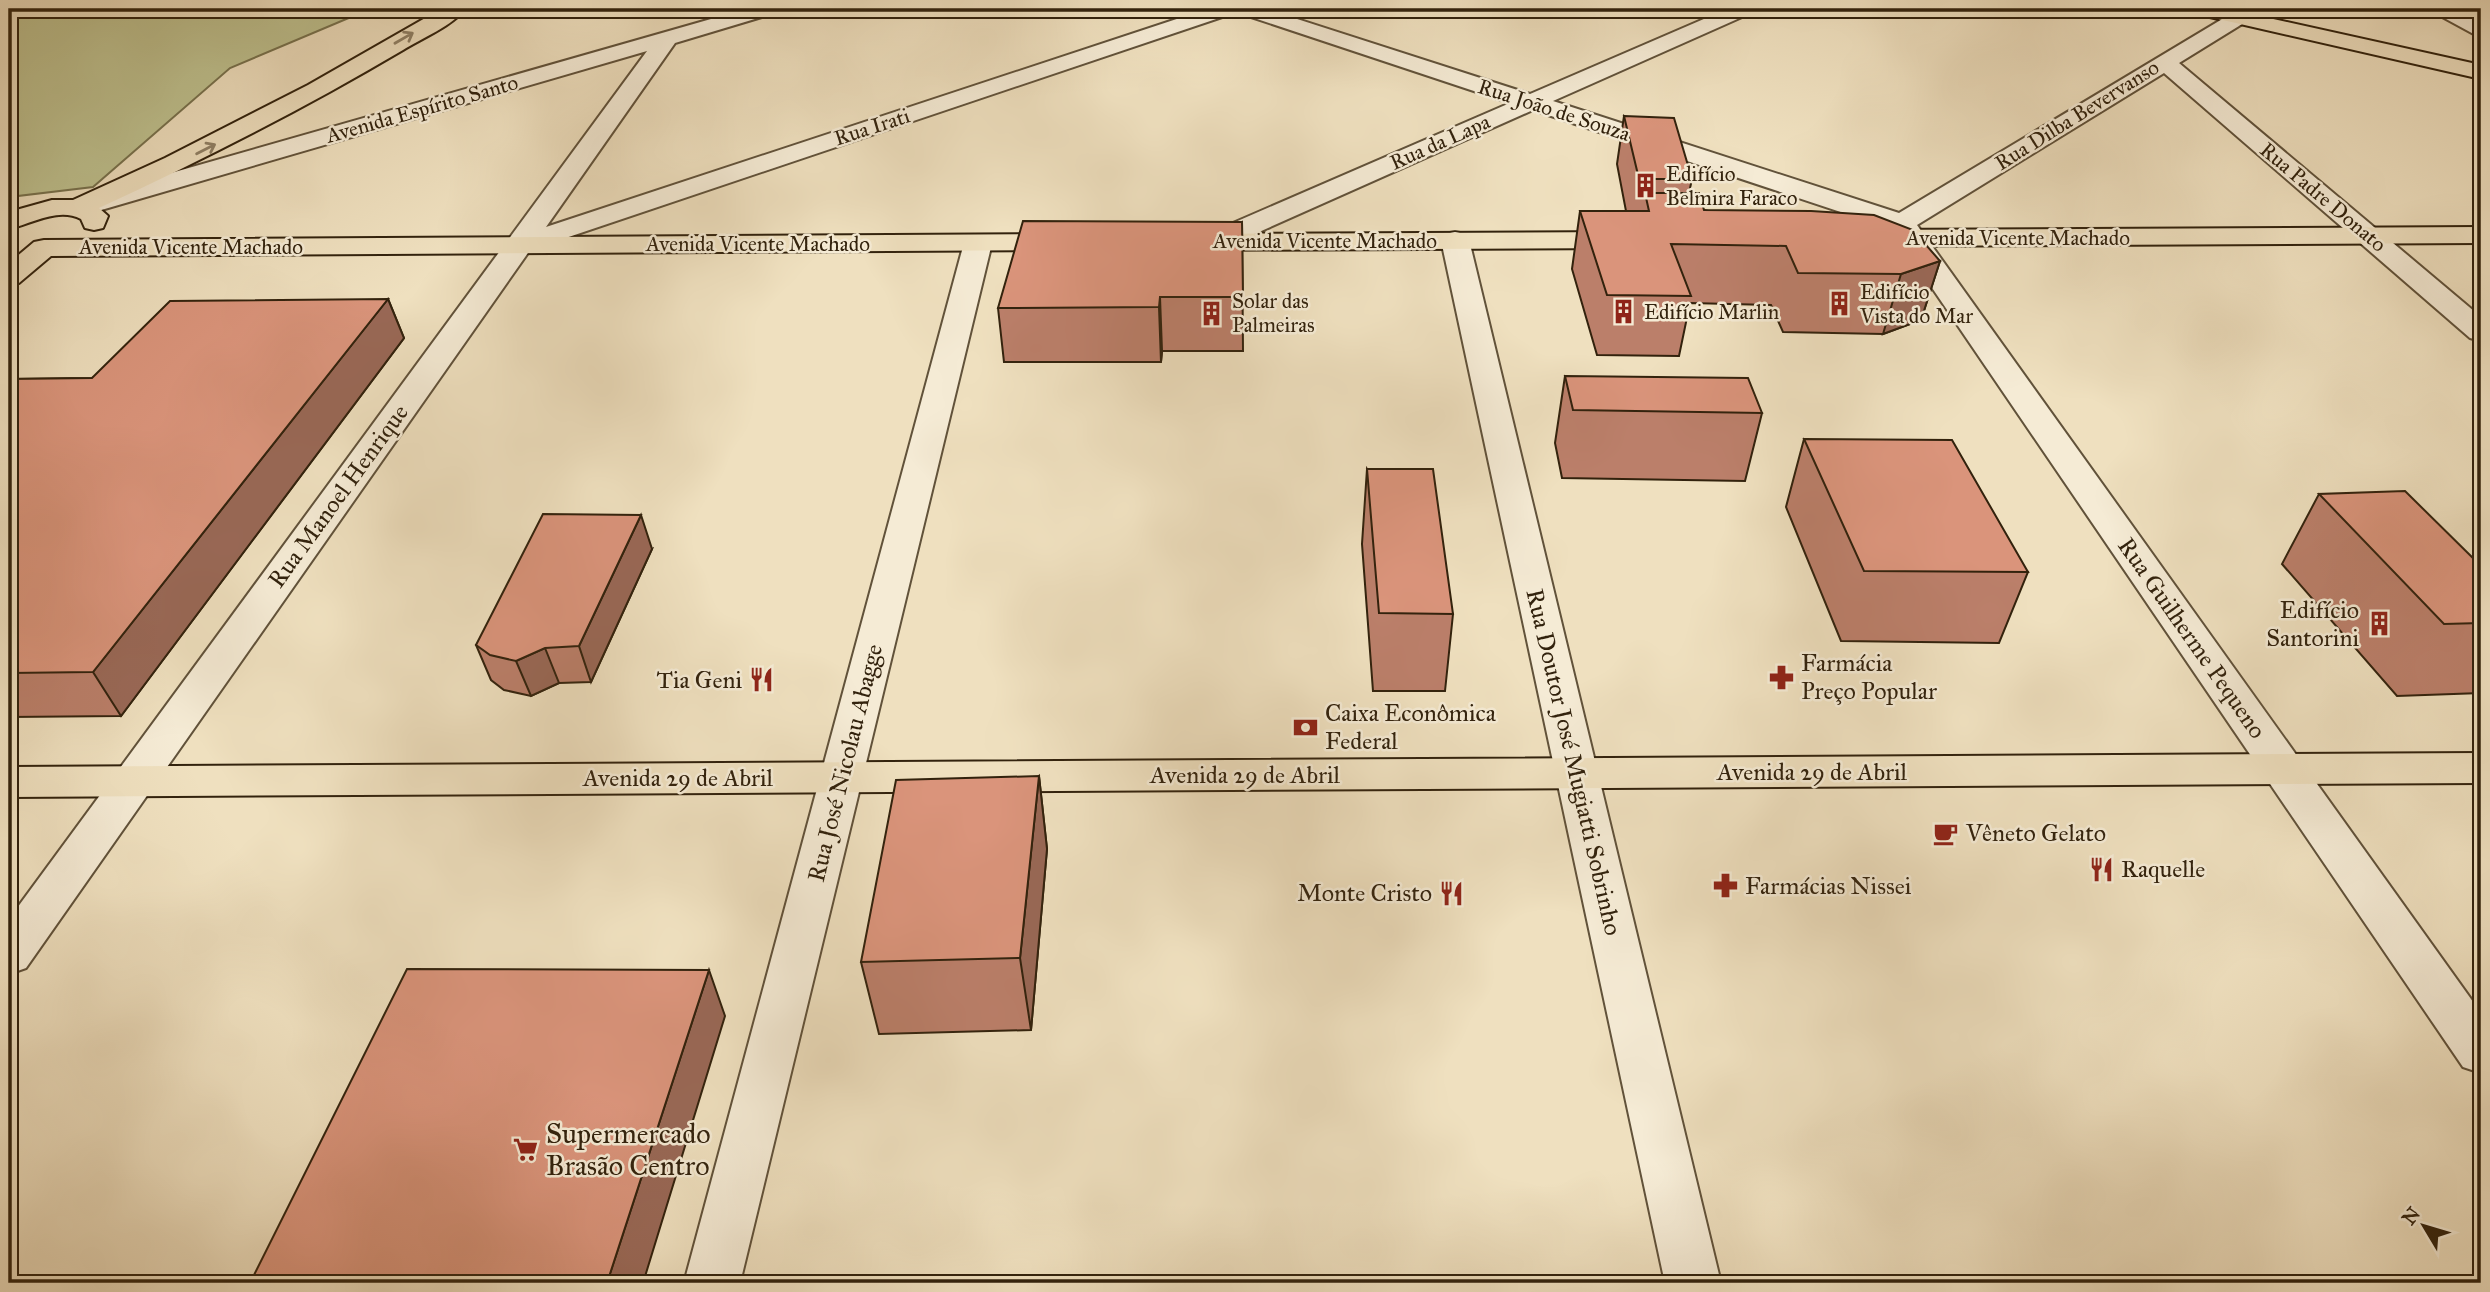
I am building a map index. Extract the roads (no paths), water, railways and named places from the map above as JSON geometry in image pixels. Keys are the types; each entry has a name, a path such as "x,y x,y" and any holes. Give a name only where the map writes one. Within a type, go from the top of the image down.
{"main road":[{"path":"9,221 48,210 77,208 189,158 273,115 454,9"},
{"path":"2201,9 2246,13 2481,72"},
{"path":"9,251 44,248 89,229 95,222 95,216 77,208"},
{"name":"Avenida Vicente Machado","path":"1843,238 1907,231 2481,235"},
{"name":"Avenida Vicente Machado","path":"1158,242 1649,239"},
{"name":"Avenida Vicente Machado","path":"44,248 1089,242"},
{"path":"9,277 44,248"},
{"name":"Avenida 29 de Abril","path":"9,782 2481,768"}],"street":[{"name":"Avenida Espírito Santo","path":"77,208 768,9"},
{"name":"Rua Irati","path":"517,245 1227,9"},
{"name":"Rua João de Souza","path":"1246,9 1531,102 1907,231"},
{"name":"Rua da Lapa","path":"1213,242 1744,9"},
{"path":"2442,9 2481,32"},
{"name":"Rua Dilba Bevervanso","path":"1907,231 2164,62 2246,13"},
{"name":"Rua Manoel Henrique","path":"9,955 668,37"},
{"name":"Rua Padre Donato","path":"2164,62 2481,332"},
{"name":"Rua Guilherme Pequeno","path":"1907,231 2481,1052"},
{"name":"Rua Doutor José Mugiatti Sobrinho","path":"1455,240 1693,1283"},
{"name":"Rua José Nicolau Abagge","path":"712,1283 978,243"}],"place":[{"name":"Edifício Belmira Faraco","path":"1646,186"},
{"name":"Edifício Vista do Mar","path":"1840,304"},
{"name":"Edifício Marlin","path":"1624,312"},
{"name":"Solar das Palmeiras","path":"1212,313"},
{"name":"Edifício Santorini","path":"2379,624"},
{"name":"Farmácia Preço Popular","path":"1781,677"},
{"name":"Tia Geni","path":"762,680"},
{"name":"Caixa Econômica Federal","path":"1305,727"},
{"name":"Vêneto Gelato","path":"1946,833"},
{"name":"Raquelle","path":"2101,869"},
{"name":"Farmácias Nissei","path":"1725,886"},
{"name":"Monte Cristo","path":"1452,893"},
{"name":"Supermercado Brasão Centro","path":"526,1149"}]}
